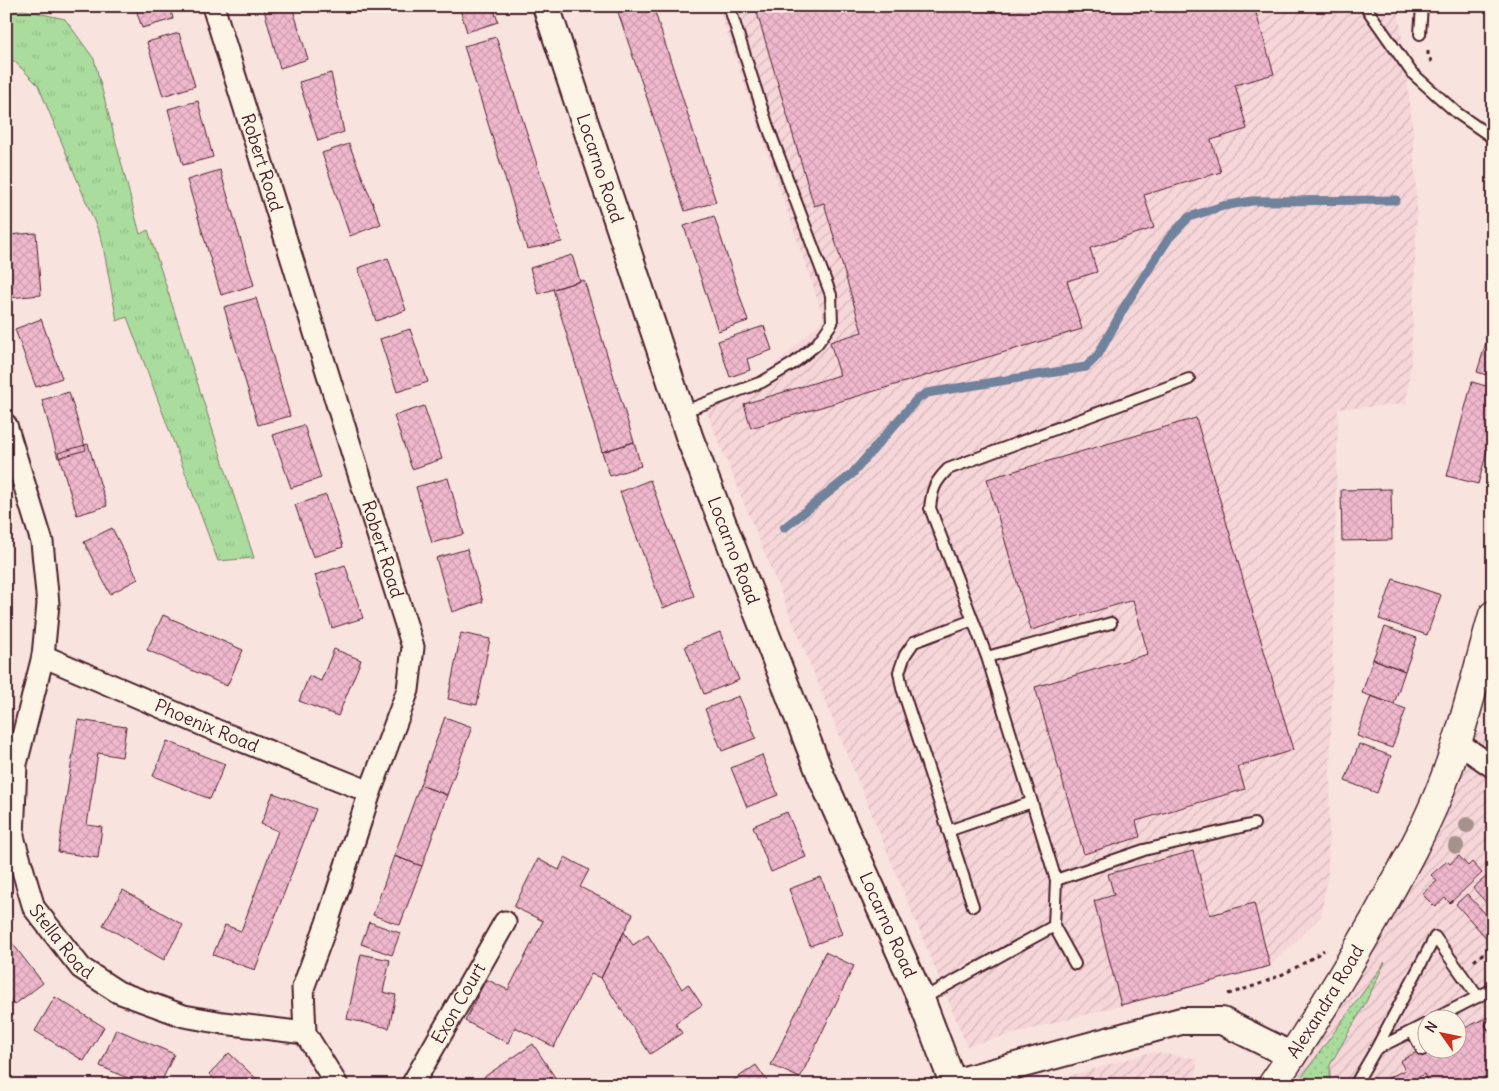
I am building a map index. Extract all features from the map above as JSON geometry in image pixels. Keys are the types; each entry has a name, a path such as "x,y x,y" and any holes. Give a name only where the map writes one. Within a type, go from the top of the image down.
{"main road":[{"name":"Alexandra Road","path":"1292,1056 1358,949 1398,879 1439,792 1456,742 1493,615"},
{"path":"1272,1085 1292,1056"}],"street":[{"name":"Robert Road","path":"213,6 413,647 408,690 370,792 327,923 303,988 305,1033 338,1085"},
{"name":"Locarno Road","path":"546,6 690,439 821,776 922,999 951,1084"},
{"name":"Stella Road","path":"6,425 42,542 48,604 43,656 16,764 13,836 34,908 81,968 118,992 184,1016 223,1023 305,1033"},
{"name":"Phoenix Road","path":"43,656 215,730 370,792"},
{"path":"1456,742 1493,766"},
{"name":"Exon Court","path":"412,1085 505,922"},
{"name":"Alexandra Road","path":"951,1084 1181,1021 1222,1021 1292,1056"}],"lane":[{"path":"681,412 762,382 794,363 817,344 832,322 831,295 768,127 729,6"},
{"path":"1365,6 1412,73 1456,113 1493,138"},
{"path":"1420,34 1422,6"},
{"path":"1074,964 1054,926 1056,880 986,657 930,508 931,494 936,481 948,469 1189,379"},
{"path":"973,620 914,642 905,655 899,672 902,688 973,906"},
{"path":"986,657 1111,623"},
{"path":"948,831 1032,802"},
{"path":"1056,880 1144,850 1254,824"},
{"path":"922,999 1054,926"},
{"path":"1355,1085 1376,1050 1436,937 1478,997"},
{"path":"1456,1008 1493,989"},
{"path":"1376,1050 1416,1029"},
{"path":"1412,1031 1416,1039"}],"path":[{"path":"1207,1021 1210,999 1253,987 1311,959 1338,940 1358,949"}],"shaded area":[{"path":"718,6 1398,6 1413,131 1417,211 1411,364 1406,404 1338,409 1328,874 1321,916 1270,966 967,1046 705,408 742,396 824,319"},
{"path":"1493,728 1493,1074 1472,1085 1303,1085 1292,1056 1457,742"},
{"path":"1152,1052 1197,1059 1195,1085 1039,1085"}],"green space":[{"path":"6,6 65,19 94,59 140,234 148,230 254,558 218,561 127,317 117,321 102,240 38,85 14,61 6,58"},
{"path":"1385,962 1366,1002 1330,1065 1330,1085 1296,1085"},
{"path":"1493,1074 1493,1085 1472,1085"}],"building":[{"path":"135,6 170,6 173,19 142,28"},
{"path":"263,6 292,6 308,59 280,68"},
{"path":"459,6 493,6 498,22 467,32"},
{"path":"616,6 653,6 716,202 685,211"},
{"path":"755,6 1254,6 1274,74 1235,85 1247,129 1211,140 1221,172 1144,195 1154,228 1090,248 1097,272 1067,281 1082,329 751,428 744,404 840,375 830,342 862,332 824,203 814,206"},
{"path":"179,33 195,86 163,96 147,42"},
{"path":"496,37 562,242 527,249 464,46"},
{"path":"331,73 344,132 318,141 299,82"},
{"path":"198,101 213,157 183,165 168,109"},
{"path":"349,144 381,224 350,236 322,153"},
{"path":"220,170 254,285 221,295 187,180"},
{"path":"714,216 748,321 718,331 684,226"},
{"path":"36,233 41,295 8,298 6,235"},
{"path":"572,255 580,281 538,294 530,268"},
{"path":"388,258 406,310 376,321 358,268"},
{"path":"584,280 634,442 602,452 553,289"},
{"path":"256,298 290,416 258,425 224,307"},
{"path":"41,319 62,378 36,387 15,329"},
{"path":"1493,320 1493,377 1477,372"},
{"path":"764,326 772,350 747,359 750,370 730,377 718,341"},
{"path":"410,329 428,382 397,392 380,339"},
{"path":"1472,382 1493,388 1493,430 1478,484 1447,476"},
{"path":"69,392 86,450 58,458 42,400"},
{"path":"424,406 442,459 412,469 394,416"},
{"path":"1196,418 1293,750 1238,767 1245,789 1136,821 1140,837 1084,854 1035,687 1148,654 1133,600 1031,630 987,479"},
{"path":"304,425 321,478 291,488 273,435"},
{"path":"634,442 641,466 610,476 602,452"},
{"path":"88,444 107,506 77,515 58,453"},
{"path":"448,478 464,534 432,543 416,487"},
{"path":"650,480 694,596 663,608 620,492"},
{"path":"1391,489 1392,540 1342,541 1341,490"},
{"path":"326,495 343,547 313,557 295,505"},
{"path":"112,528 138,579 110,594 84,542"},
{"path":"467,549 483,602 452,612 436,558"},
{"path":"345,565 363,618 332,628 315,575"},
{"path":"1393,579 1441,595 1427,635 1379,619"},
{"path":"163,615 243,650 227,686 147,650"},
{"path":"1385,627 1417,638 1405,671 1373,659"},
{"path":"720,632 739,680 704,694 685,646"},
{"path":"461,633 490,639 477,705 448,699"},
{"path":"334,649 361,660 338,716 299,701 309,676 321,681"},
{"path":"1373,659 1405,671 1394,704 1362,693"},
{"path":"739,696 756,738 722,751 705,709"},
{"path":"1371,696 1406,709 1392,748 1357,736"},
{"path":"445,717 472,727 447,795 420,785"},
{"path":"78,720 126,727 122,757 98,753 87,825 102,827 98,858 58,852"},
{"path":"167,741 225,764 210,799 153,776"},
{"path":"1359,744 1391,756 1377,793 1345,781"},
{"path":"762,755 778,795 747,807 731,768"},
{"path":"420,785 447,795 422,866 394,856"},
{"path":"273,793 316,809 255,970 213,955 225,925 241,931 278,831 261,824"},
{"path":"787,812 806,857 771,872 753,826"},
{"path":"1193,851 1210,915 1254,903 1270,966 1121,1005 1094,901 1114,895 1108,874"},
{"path":"394,856 422,866 400,925 373,915"},
{"path":"1459,856 1468,866 1472,862 1482,873 1450,903 1445,898 1435,907 1422,894 1437,881 1431,875 1447,861 1450,864"},
{"path":"565,857 589,870 580,887 633,914 601,978 591,974 554,1047 515,1027 508,1043 465,1021 486,979 508,990 543,921 514,907 538,859 559,870"},
{"path":"821,877 842,934 810,946 789,889"},
{"path":"1486,877 1493,885 1493,910 1473,888"},
{"path":"123,890 183,925 164,960 103,925"},
{"path":"1467,894 1493,922 1493,938 1489,941 1456,904"},
{"path":"369,922 400,933 392,955 361,944"},
{"path":"624,932 633,945 648,935 682,989 688,984 702,1005 675,1023 682,1033 650,1054 601,978"},
{"path":"9,939 43,983 14,1005 6,995 6,941"},
{"path":"825,952 854,966 800,1078 771,1065"},
{"path":"361,954 390,960 383,992 396,995 389,1028 347,1019"},
{"path":"55,997 104,1027 84,1061 35,1031"},
{"path":"1488,1017 1493,1026 1493,1074 1472,1085 1429,1085 1424,1074 1405,1085 1391,1085 1388,1078 1405,1070 1400,1061 1416,1052 1416,1058 1466,1058 1466,1027"},
{"path":"116,1029 174,1054 160,1085 143,1085 100,1066"},
{"path":"533,1044 560,1085 472,1085"},
{"path":"229,1053 263,1085 221,1085 209,1074"},
{"path":"756,1065 770,1085 727,1085"}],"waterway":[{"path":"784,528 852,474 917,399 927,393 1086,367 1098,355 1126,304 1169,238 1189,217 1223,206 1252,201 1396,200"}]}
